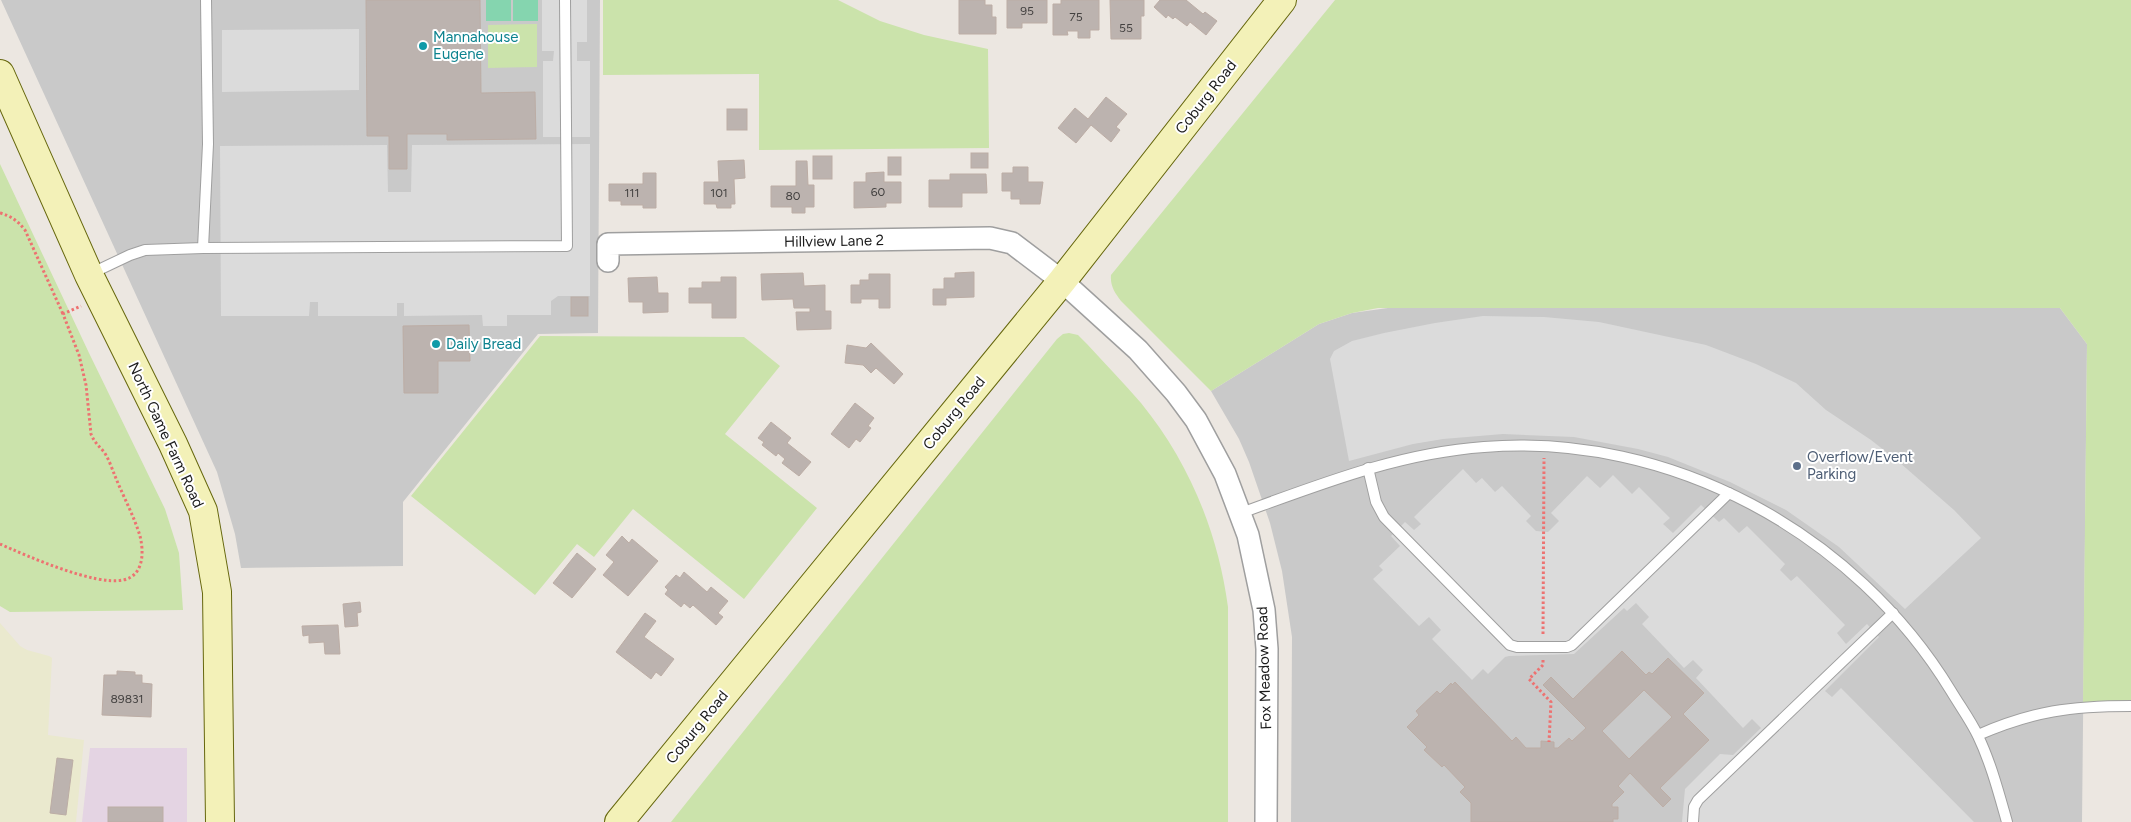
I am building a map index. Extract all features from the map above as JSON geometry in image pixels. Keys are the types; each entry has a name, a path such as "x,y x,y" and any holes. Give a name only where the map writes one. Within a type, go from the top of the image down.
{"main road":[{"name":"Coburg Road","path":"618,822 1062,281 1276,2"},
{"name":"North Game Farm Road","path":"0,74 94,286 203,511 217,592 220,822"}],"street":[{"name":"Hillview Lane 2","path":"608,261 608,244 990,238 1012,243 1062,281"},
{"name":"Fox Meadow Road","path":"1062,281 1138,350 1176,393 1196,420 1210,444 1241,512 1259,582 1266,628 1266,822"}],"lane":[{"path":"203,248 208,144 206,0"},
{"path":"94,286 130,255 145,250 567,246 565,0"},
{"path":"1241,512 1368,468 1418,455 1465,448 1499,446 1545,447 1614,455 1676,471 1729,493 1769,513 1821,548 1860,580 1892,613 1927,654 1978,735 2008,822"},
{"path":"1368,468 1372,487 1381,512 1415,550 1510,645 1517,647 1572,646 1729,493"},
{"path":"1693,822 1694,807 1698,800 1892,613"},
{"path":"1978,735 2038,713 2078,708 2131,706"}],"path":[{"path":"0,213 20,223 25,230 63,314 79,355 86,385 91,434 105,452 140,536 143,553 141,566 131,577 112,581 54,566 0,544"},
{"path":"63,314 94,286"},
{"path":"1545,447 1543,665 1529,680 1550,702 1549,742"}],"shaded area":[{"path":"1,0 600,0 598,333 538,334 403,502 403,566 241,568 235,534 217,472"},
{"path":"542,0 587,0 587,42 577,42 577,61 590,61 590,137 543,137 543,61 553,61 554,51 542,51"},
{"path":"359,29 359,90 222,92 222,30"},
{"path":"590,144 590,296 558,296 551,301 551,315 507,315 507,326 483,326 482,315 404,316 404,303 397,303 397,316 318,316 318,302 310,302 309,316 221,316 220,146 387,145 388,192 411,192 412,145"},
{"path":"1395,307 2060,308 2087,344 2082,822 1291,822 1292,637 1282,571 1270,523 1249,462 1239,439 1211,391 1319,324 1352,313"},
{"name":"Overflow/Event Parking","path":"1483,316 1544,317 1599,322 1706,345 1756,364 1796,383 1826,410 1871,440 1954,510 1981,538 1905,609 1839,547 1786,510 1730,482 1668,457 1638,449 1574,437 1503,434 1443,439 1413,444 1349,461 1330,359 1334,351 1352,341 1384,333"},
{"path":"1463,469 1476,483 1482,478 1495,492 1502,486 1531,516 1526,521 1536,531 1548,532 1559,521 1551,513 1587,476 1600,488 1613,475 1632,494 1639,487 1670,518 1663,524 1673,533 1701,505 1719,522 1724,518 1739,533 1747,526 1785,564 1780,570 1791,581 1797,576 1845,625 1837,633 1846,644 1867,624 1879,637 1825,691 1832,697 1841,688 1974,822 1682,822 1685,789 1720,754 1733,755 1761,728 1752,719 1743,728 1696,678 1703,670 1693,660 1684,668 1642,624 1649,617 1636,603 1627,611 1624,608 1574,654 1505,657 1488,674 1483,669 1472,680 1432,639 1441,630 1429,617 1419,626 1373,579 1383,570 1379,566 1400,546 1391,536 1405,522 1414,530 1421,524 1414,517"},
{"path":"90,748 187,748 187,822 82,822"}],"green space":[{"path":"486,0 511,0 511,21 486,21"},
{"path":"513,0 538,0 538,21 513,21"},
{"path":"603,0 838,0 880,21 924,35 988,49 989,148 759,150 759,74 603,75"},
{"path":"1335,0 2131,0 2131,701 2083,702 2087,344 2060,308 1378,308 1352,313 1319,324 1211,391 1121,301 1112,286 1111,275"},
{"path":"537,24 537,67 488,68 488,25"},
{"path":"0,164 165,509 179,553 183,610 10,612 0,606"},
{"path":"1063,334 1078,335 1087,344 1135,396 1158,426 1187,474 1209,525 1217,552 1228,607 1228,822 671,822 1057,339"},
{"path":"540,336 744,337 780,366 725,434 817,508 744,599 633,509 594,557 577,544 535,595 411,496"},
{"path":"0,623 20,646 52,658 48,735 84,740 76,822 0,822"}],"building":[{"name":"Mannahouse Eugene","path":"366,0 480,0 481,93 535,92 536,139 447,140 447,134 407,134 407,169 389,169 389,136 367,136"},
{"path":"959,0 985,0 985,5 992,5 992,17 996,17 996,34 959,34"},
{"path":"1007,0 1047,0 1047,23 1022,23 1022,28 1007,28"},
{"path":"1061,0 1099,0 1099,30 1090,30 1090,38 1078,38 1078,31 1067,31 1068,35 1053,35 1053,4 1061,4"},
{"path":"1110,0 1144,0 1144,16 1141,16 1141,39 1111,39"},
{"path":"1160,0 1186,0 1203,14 1205,12 1217,21 1206,35 1190,22 1187,26 1175,17 1173,19 1168,15 1166,18 1154,7"},
{"path":"1106,97 1127,114 1116,127 1120,130 1111,142 1091,125 1076,143 1058,128 1075,108 1088,119"},
{"path":"727,109 747,109 747,130 727,130"},
{"path":"971,153 988,153 988,168 971,168"},
{"path":"813,156 832,156 832,179 813,179"},
{"path":"888,157 901,157 901,175 888,175"},
{"path":"744,160 745,178 734,179 735,204 731,204 731,208 717,208 716,204 704,204 704,182 719,182 718,161"},
{"path":"796,161 807,161 808,185 814,185 814,207 805,207 805,213 792,213 792,207 771,207 771,186 796,186"},
{"path":"1013,167 1028,167 1028,182 1043,182 1040,204 1020,204 1020,199 1011,199 1011,191 1002,191 1002,173 1013,173"},
{"path":"884,172 884,182 901,182 901,203 886,203 886,207 854,208 854,182 866,182 866,173"},
{"path":"643,173 656,173 656,208 643,208 643,205 621,205 621,201 609,201 609,184 643,184"},
{"path":"950,174 986,174 987,193 962,193 962,207 929,207 929,180 950,180"},
{"path":"974,272 974,297 946,298 946,305 933,305 933,289 944,289 944,278 955,278 955,273"},
{"path":"803,273 804,286 825,285 825,311 831,311 831,329 797,330 796,312 810,312 810,308 794,308 793,299 762,300 761,274"},
{"path":"869,274 890,274 890,308 879,308 879,299 861,299 861,303 851,303 851,285 860,285 860,280 869,280"},
{"path":"657,277 658,293 668,293 668,312 643,313 643,302 629,302 628,278"},
{"path":"721,277 736,277 736,318 712,318 712,303 689,303 689,288 702,288 702,282 721,282"},
{"path":"571,297 588,297 588,316 571,316"},
{"name":"Daily Bread","path":"469,325 470,361 438,361 438,393 404,393 403,326"},
{"path":"871,343 903,374 894,384 876,368 871,373 863,365 845,363 847,345 866,348"},
{"path":"855,403 874,418 868,426 871,428 860,442 856,439 849,448 831,434"},
{"path":"771,422 791,438 787,443 811,462 799,476 782,463 785,459 778,453 776,456 762,445 764,442 758,438"},
{"path":"622,536 629,543 632,539 658,561 628,596 603,575 614,562 606,555"},
{"path":"577,553 596,569 572,598 553,583"},
{"path":"684,572 707,592 711,587 728,601 718,613 723,617 716,625 693,605 690,608 684,603 681,607 665,594 668,590 665,587 676,575 680,578"},
{"path":"360,602 361,612 357,613 358,626 345,627 343,604"},
{"path":"645,613 656,621 644,637 674,659 661,676 656,672 651,679 616,652"},
{"path":"338,625 340,654 325,654 324,642 309,643 309,635 303,636 302,626"},
{"path":"1622,651 1646,675 1649,672 1652,674 1668,658 1704,693 1683,714 1709,740 1660,788 1671,799 1663,807 1630,773 1618,786 1624,792 1612,804 1612,807 1618,807 1618,819 1613,819 1613,822 1471,822 1471,803 1460,792 1465,787 1444,765 1442,767 1424,750 1427,747 1407,727 1419,715 1416,711 1437,691 1440,694 1451,683 1452,685 1455,682 1512,741 1516,737 1526,748 1541,748 1541,741 1554,742 1554,748 1558,748 1569,738 1572,741 1586,728 1543,685 1551,677 1573,699","holes":["1644,690 1672,717 1629,759 1602,731"]},
{"path":"117,671 135,672 135,675 142,675 142,683 152,684 151,717 102,715 104,675 117,675"},
{"path":"57,758 73,760 66,815 50,813"},
{"path":"108,807 163,807 163,822 108,822"}],"place":[{"name":"Mannahouse Eugene","path":"423,46"},
{"name":"Daily Bread","path":"436,344"},
{"name":"Overflow/Event Parking","path":"1797,466"}]}
